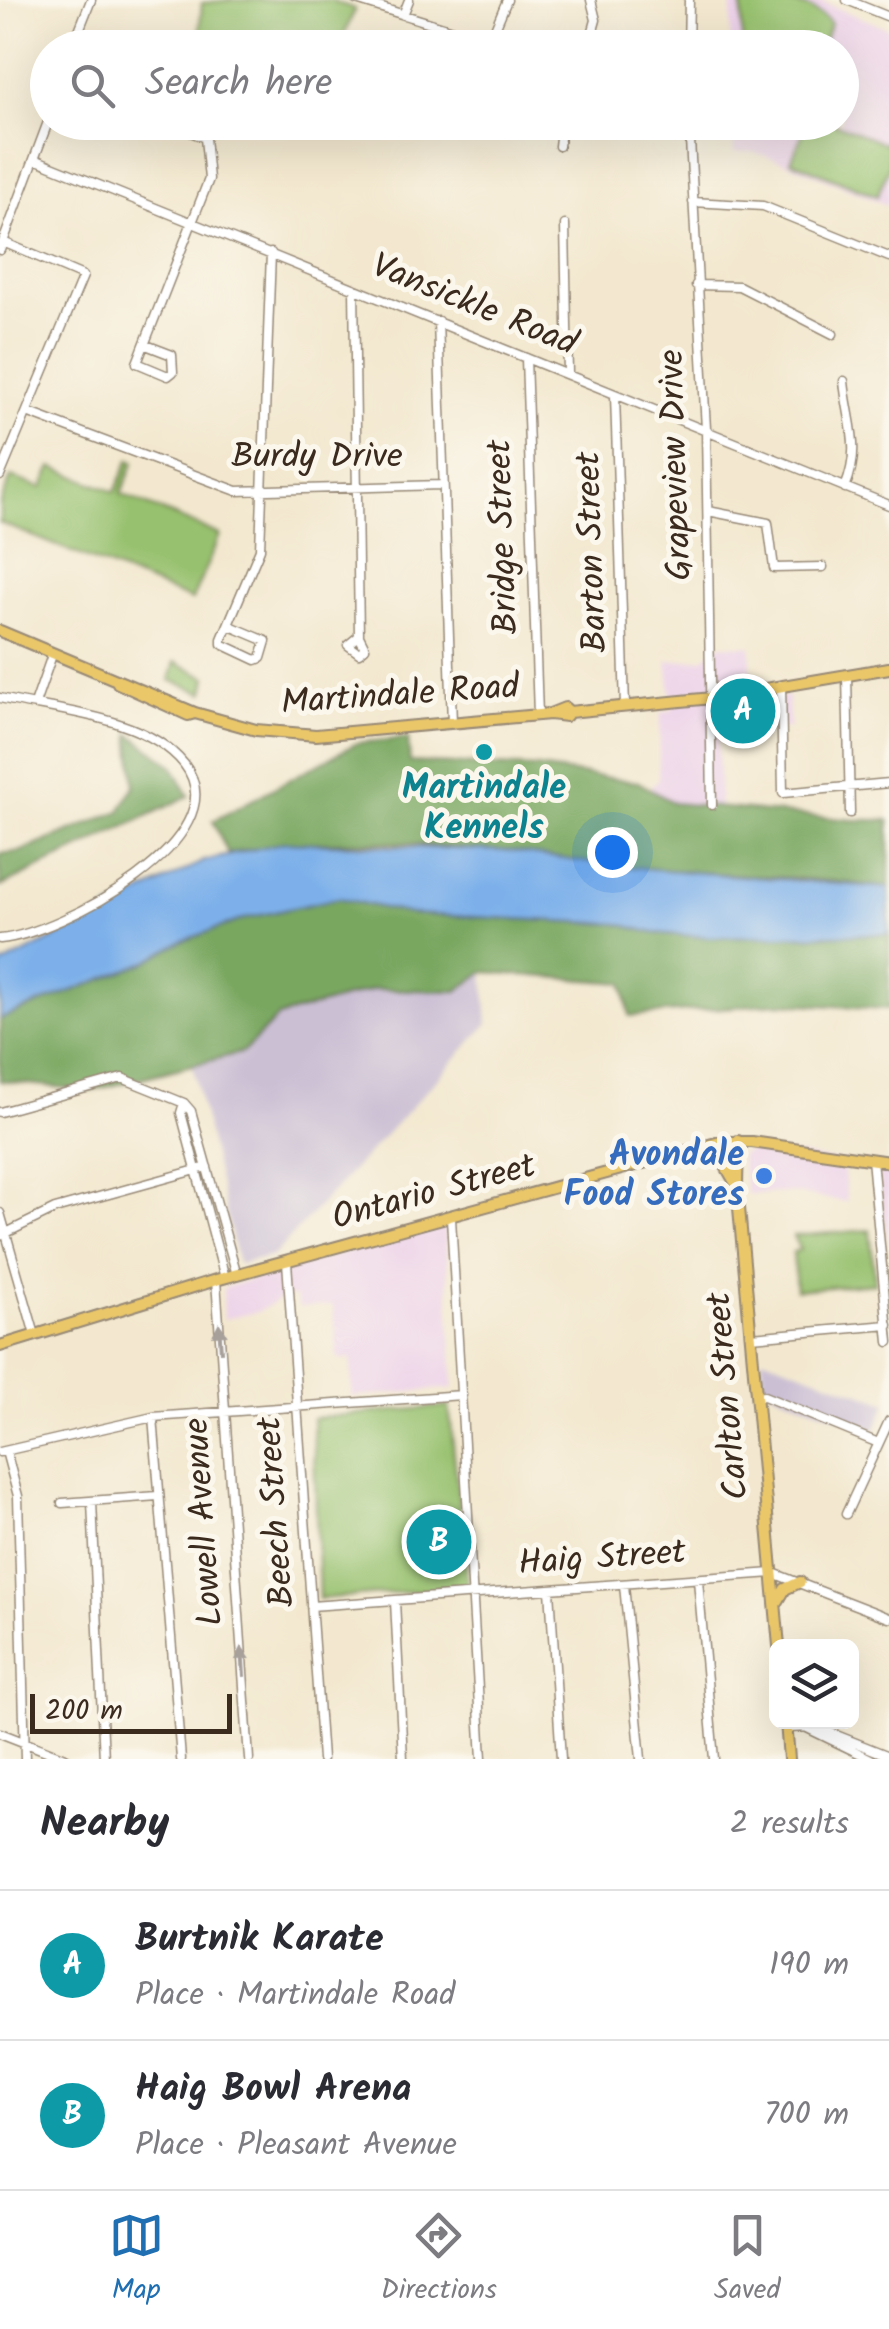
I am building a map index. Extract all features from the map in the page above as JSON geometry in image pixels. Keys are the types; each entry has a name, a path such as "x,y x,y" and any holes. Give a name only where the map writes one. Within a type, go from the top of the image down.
{"main road":[{"name":"Martindale Road","path":"0,632 195,713 256,730 303,735 550,714 565,708 569,712 626,708 712,698 889,668"},
{"name":"Ontario Street","path":"0,1346 220,1279 696,1148 738,1141 889,1162"},
{"name":"Carlton Street","path":"738,1141 737,1186 779,1639"},
{"path":"696,1148 724,1164 737,1186"},
{"path":"776,1612 784,1588 800,1582"},
{"path":"786,1729 789,1759"}],"street":[{"path":"79,30 91,0"},
{"path":"356,0 446,30"},
{"path":"402,15 409,0"},
{"path":"494,30 506,0"},
{"path":"591,0 596,20 593,30"},
{"path":"688,30 689,0"},
{"path":"847,0 889,17"},
{"path":"0,476 83,276 2,246 43,140"},
{"path":"146,346 172,355 176,360 173,372 168,376 138,363 196,224 209,179 210,152 206,140"},
{"path":"559,146 560,140"},
{"name":"Grapeview Drive","path":"690,140 706,429 712,805"},
{"name":"Vansickle Road","path":"37,160 889,504"},
{"path":"693,202 762,206 889,258"},
{"path":"565,225 568,374"},
{"path":"228,625 266,641 261,658 256,660 222,644 228,625 260,549 270,252"},
{"path":"696,286 739,286 833,334"},
{"path":"354,288 360,489 359,636"},
{"path":"438,321 452,724"},
{"name":"Bridge Street","path":"526,358 538,715"},
{"path":"844,380 848,423 857,450 846,488"},
{"name":"Barton Street","path":"615,394 626,708"},
{"name":"Burdy Drive","path":"27,412 236,491 441,485"},
{"path":"708,510 768,523 774,568 823,567"},
{"path":"36,704 52,655"},
{"path":"847,675 850,813"},
{"path":"781,686 782,792 834,791 850,785 889,783"},
{"path":"0,698 117,723 170,750 197,785 198,802 194,819 177,840 132,880 90,907 0,940"},
{"path":"0,1112 122,1078 184,1103 192,1111 237,1275"},
{"name":"Lowell Avenue","path":"184,1103 182,1113 220,1279 225,1412 250,1759"},
{"path":"872,1159 889,1342"},
{"path":"3,1234 55,1209 207,1166"},
{"path":"0,1214 35,1335"},
{"path":"451,1218 482,1759"},
{"name":"Beech Street","path":"287,1262 322,1759"},
{"path":"751,1337 888,1325"},
{"path":"25,1759 18,1496 3,1451 152,1417 462,1395"},
{"path":"756,1396 876,1442"},
{"path":"152,1417 181,1759"},
{"path":"846,1514 889,1421"},
{"path":"62,1503 158,1496"},
{"path":"92,1502 104,1759"},
{"name":"Haig Street","path":"311,1606 773,1573 889,1618"},
{"path":"698,1580 714,1759"},
{"path":"624,1585 641,1759"},
{"path":"550,1590 562,1759"},
{"path":"394,1602 403,1759"},
{"path":"808,1729 871,1759"},
{"path":"821,1729 889,1756"},
{"path":"0,1732 66,1759"}],"shaded area":[{"path":"732,0 817,0 889,29 889,206 782,161 754,152 734,152 734,140 859,140 859,30 731,30"},
{"path":"719,645 751,646 751,681 757,698 788,696 790,728 765,728 764,738 718,740 720,808 674,803 650,789 658,779 661,712 673,710 667,661 703,659"},
{"path":"484,972 488,1024 273,1256 238,1264 192,1064 243,1052 278,1017 375,989 457,991"},
{"path":"753,1148 843,1162 847,1202 791,1193 747,1194 740,1155"},
{"path":"877,1170 889,1172 889,1249"},
{"path":"445,1223 454,1388 352,1397 351,1359 338,1359 333,1305 299,1308 296,1297 284,1297 257,1312 224,1319 223,1288"},
{"path":"762,1357 887,1403 875,1431 764,1389"}],"green space":[{"path":"330,0 355,9 346,30 200,30 202,3"},
{"path":"742,0 803,6 831,24 828,30 742,30"},
{"path":"859,133 889,145 889,167 877,196 791,161 800,140 859,140"},
{"path":"129,460 134,462 121,494 220,535 192,600 0,523 0,505 11,477 42,488 52,467 115,492"},
{"path":"175,662 207,677 204,693 170,680"},
{"path":"130,734 172,765 189,796 0,887 0,854 22,851 120,811 135,785"},
{"path":"408,738 410,762 537,768 638,782 674,803 889,820 889,888 642,868 417,844 322,842 228,854 213,821 357,743"},
{"path":"339,898 410,914 619,924 654,933 708,937 889,934 889,1009 779,1003 630,1016 623,983 484,972 457,991 375,989 278,1017 243,1052 91,1091 0,1081 0,1019 247,918"},
{"path":"870,1230 875,1283 796,1290 793,1252 800,1250 793,1236"},
{"path":"449,1406 468,1587 319,1599 313,1418"}],"water":[{"path":"285,842 511,851 604,865 889,888 889,934 708,937 654,933 619,924 410,914 339,898 247,918 0,1019 0,966 204,861"}],"place":[{"name":"Burtnik Karate","path":"743,711"},
{"name":"Martindale Kennels","path":"484,752"},
{"name":"Avondale Food Stores","path":"764,1176"},
{"name":"Haig Bowl Arena","path":"439,1542"}]}
